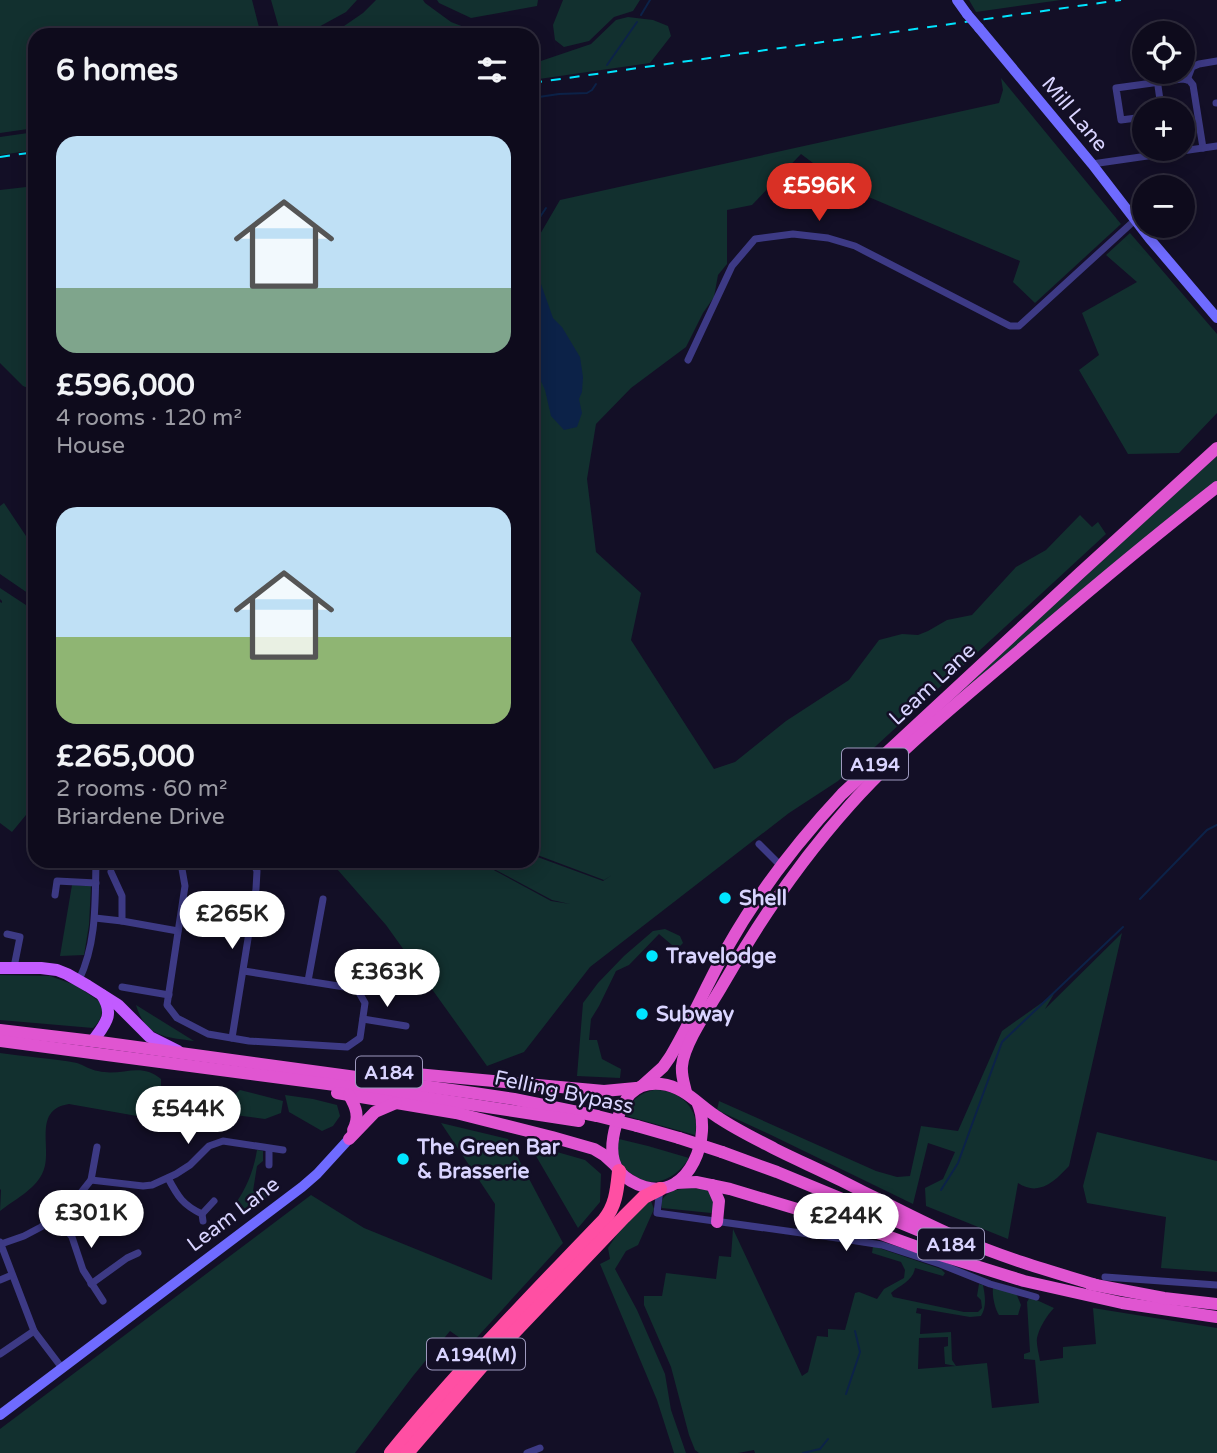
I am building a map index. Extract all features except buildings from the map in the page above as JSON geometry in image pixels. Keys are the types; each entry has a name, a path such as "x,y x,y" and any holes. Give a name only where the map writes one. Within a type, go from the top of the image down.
{"highway":[{"name":"Leam Lane","path":"640,1087 670,1057 728,947 780,865 842,794 1217,448"},
{"name":"Leam Lane","path":"686,1092 682,1071 685,1054 724,982 767,911 808,854 851,803 906,748 1085,594 1217,487"},
{"name":"Felling Bypass","path":"0,1030 474,1093 596,1120 777,1172 964,1249 1050,1276 1100,1281"},
{"name":"Felling Bypass","path":"0,1041 481,1105 547,1110"},
{"name":"A184","path":"310,1071 383,1071 604,1091 640,1087"},
{"name":"A184","path":"266,1076 296,1086 456,1113 552,1137 594,1149 617,1168"},
{"path":"617,1168 625,1177 639,1185 651,1188 666,1186 688,1171 699,1149 703,1125 696,1102 686,1092 664,1084 640,1087"},
{"name":"A194","path":"617,1168 612,1142 616,1125 625,1101 640,1087"},
{"path":"349,1095 358,1117 349,1139"},
{"name":"A184","path":"696,1102 778,1150 955,1237 1002,1255 1164,1298 1217,1304"},
{"path":"349,1139 375,1112 396,1103"},
{"name":"Felling Bypass","path":"721,1155 942,1250 1077,1293"},
{"name":"A194(M)","path":"595,1238 617,1195 617,1168"},
{"name":"A184","path":"666,1186 689,1181 712,1185 884,1234 1024,1281 1122,1303 1217,1317"},
{"path":"712,1185 719,1201 717,1222"},
{"name":"A194(M)","path":"407,1453 595,1238 644,1198 666,1186"},
{"name":"A194(M)","path":"391,1453 436,1398 511,1316 569,1265"}],"main road":[{"name":"Mill Lane","path":"957,0 1132,216"},
{"name":"Mill Lane","path":"1150,238 1217,318"},
{"path":"0,968 57,970 79,980 118,1005 150,1037 181,1053"},
{"path":"93,1041 107,1022 109,1014 102,994"},
{"name":"Leam Lane","path":"0,1415 302,1187 349,1139"}],"street":[{"path":"1195,66 1217,61"},
{"path":"1132,119 1121,120 1116,88 1144,84"},
{"path":"1192,84 1203,148"},
{"path":"1092,164 1217,146"},
{"path":"688,360 732,266 755,239 793,234 855,246 1010,326 1019,326 1132,223"},
{"path":"759,844 780,865"},
{"path":"79,980 85,968 95,918 96,868"},
{"path":"182,868 185,886 167,1005 177,1018 208,1034 249,1041 347,1047 360,1038 365,1003 357,989 244,971"},
{"path":"232,1038 256,889 256,868"},
{"path":"111,872 122,896 122,921"},
{"path":"55,895 57,881 96,883"},
{"path":"307,981 323,899"},
{"path":"95,918 178,931"},
{"path":"7,934 20,937 14,968"},
{"path":"122,987 169,995"},
{"path":"363,1019 406,1026"},
{"path":"91,1180 147,1186 190,1165 209,1146 219,1142 231,1141 283,1150"},
{"path":"62,1368 34,1331 1,1243 32,1232 76,1199 91,1180 97,1147"},
{"path":"269,1149 269,1165"},
{"path":"168,1178 182,1201 202,1217 214,1201"},
{"path":"666,1186 657,1213 881,1245 990,1284 1036,1297"},
{"path":"56,1216 72,1237 80,1264 103,1301"},
{"path":"91,1284 132,1253"},
{"path":"0,1280 12,1275"},
{"path":"1100,1281 1217,1285"},
{"path":"0,1354 34,1331"},
{"path":"527,1453 540,1448"}],"green space":[{"path":"0,0 252,0 259,28 28,28 28,129 0,133"},
{"path":"271,0 357,0 346,12 317,28 279,28"},
{"path":"376,0 423,0 451,22 467,28 341,28"},
{"path":"437,0 538,0 537,6 471,18"},
{"path":"563,0 640,0 633,11 614,17 589,41 564,47 555,40 553,25"},
{"path":"969,0 1061,0 976,12"},
{"path":"628,17 653,20 668,26 671,36 650,63 539,79 539,62 591,44 616,20"},
{"path":"1001,78 1121,224 1035,303 1013,282 1020,261 845,187 801,154 752,205 727,210 727,264 718,275 714,297 686,347 631,388 596,424 587,479 596,552 641,593 631,640 714,769 735,762 786,721 849,680 879,640 902,634 918,635 947,620 972,615 1016,567 1046,550 1080,515 1092,527 1098,522 1106,534 838,781 789,813 590,967 524,1052 487,1066 386,925 336,868 490,868 551,901 570,904 552,900 492,868 539,868 539,858 603,881 612,875 604,880 539,856 539,236 560,200 999,103 1003,90"},
{"path":"28,133 28,151 0,155 0,137"},
{"path":"28,187 28,388 0,363 0,190"},
{"path":"1130,233 1217,334 1217,413 1179,453 1128,454 1079,370 1099,355 1082,313 1137,282 1106,255"},
{"path":"1217,456 1217,482 910,739 1151,512"},
{"path":"4,503 28,539 28,593 0,574 0,506"},
{"path":"0,588 28,606 28,813 12,832 0,823"},
{"path":"72,885 91,886 84,955 60,956"},
{"path":"665,929 680,936 683,943 679,947 672,945 659,934 629,965 616,971 591,1019 589,1040 597,1040 602,1059 621,1069 620,1078 577,1076 583,1003 624,956 653,931"},
{"path":"1122,933 1069,1166 1052,1182 1040,1188 1026,1187 1018,1183 1008,1239 926,1206 925,1188 943,1179 955,1152 928,1143 913,1204 717,1110 719,1101 876,1171 897,1177 910,1176 921,1126 958,1131 1002,1031 1054,994 1045,1009"},
{"path":"0,975 50,976 75,985 102,1003 101,1017 93,1028 0,1020"},
{"path":"136,1005 194,1041 166,1037 151,1030 140,1016"},
{"path":"0,1053 77,1063 92,1070 138,1070 153,1074 161,1079 154,1119 69,1104 57,1108 50,1114 47,1123 46,1155 42,1174 29,1190 0,1211"},
{"path":"240,1090 283,1101 281,1113 265,1119 235,1115 220,1107"},
{"path":"654,1090 672,1093 686,1102 695,1117 695,1135 623,1115 636,1099"},
{"path":"285,1095 337,1105 340,1116 333,1126 322,1131 289,1112"},
{"path":"441,1123 508,1139 563,1243 470,1345 450,1331 355,1453 0,1453 0,1429 311,1195 364,1228 492,1280 495,1204"},
{"path":"1097,1132 1217,1161 1217,1272 1161,1268 1166,1217 1087,1203 1083,1186"},
{"path":"619,1139 689,1158 678,1171 664,1180 656,1182 640,1179 625,1169 619,1159"},
{"path":"529,1144 585,1160 601,1174 600,1202 578,1228"},
{"path":"257,1150 263,1151 263,1161 257,1166 253,1191 271,1194 247,1212 235,1204 249,1178"},
{"path":"691,1188 709,1192 715,1210 711,1213 662,1208 663,1198 670,1193"},
{"path":"651,1201 654,1209 638,1245 626,1251 615,1269 637,1310 665,1374 671,1410 686,1453 674,1453 657,1400 600,1264 610,1259 608,1248 627,1221 639,1208"},
{"path":"733,1229 802,1376 808,1372 817,1336 828,1337 828,1329 845,1330 855,1293 877,1299 884,1289 904,1278 905,1270 901,1262 872,1253 873,1246 941,1269 945,1273 943,1276 915,1268 909,1280 891,1293 893,1297 964,1312 978,1312 982,1308 981,1300 977,1296 979,1284 983,1285 985,1305 981,1316 970,1317 917,1308 916,1313 921,1314 920,1334 951,1332 952,1360 956,1366 987,1363 992,1408 1039,1403 1035,1360 1024,1359 1024,1354 1030,1352 1027,1302 1030,1297 1054,1308 1038,1334 1040,1361 1063,1358 1063,1347 1096,1344 1093,1308 1217,1328 1217,1453 755,1453 754,1450 738,1453 699,1453 689,1435 671,1367 644,1305 644,1296 662,1296 666,1273 716,1279 719,1256 731,1257","holes":["948,1337 948,1346 944,1347 945,1364 956,1366 918,1369 919,1338"]},
{"path":"993,1288 1016,1293 1021,1305 1018,1315 999,1315"}],"water":[{"path":"539,283 553,318 562,327 580,357 583,377 579,399 582,413 577,427 564,430 551,416 540,379"}],"waterway":[{"path":"641,15 650,0"},
{"path":"607,65 637,22"},
{"path":"539,97 587,93 596,84"},
{"path":"539,218 546,208"},
{"path":"1140,899 1207,830 1217,825"},
{"path":"941,1190 958,1163 1002,1042 1123,927"},
{"path":"846,1394 860,1352 855,1331"},
{"path":"803,1453 820,1449 828,1439"}],"railway":[{"path":"539,82 1121,0"},
{"path":"0,157 28,153"}],"place":[{"name":"Shell","path":"725,898"},
{"name":"Travelodge","path":"652,956"},
{"name":"Subway","path":"642,1014"},
{"name":"The Green Bar & Brasserie","path":"403,1159"}]}
